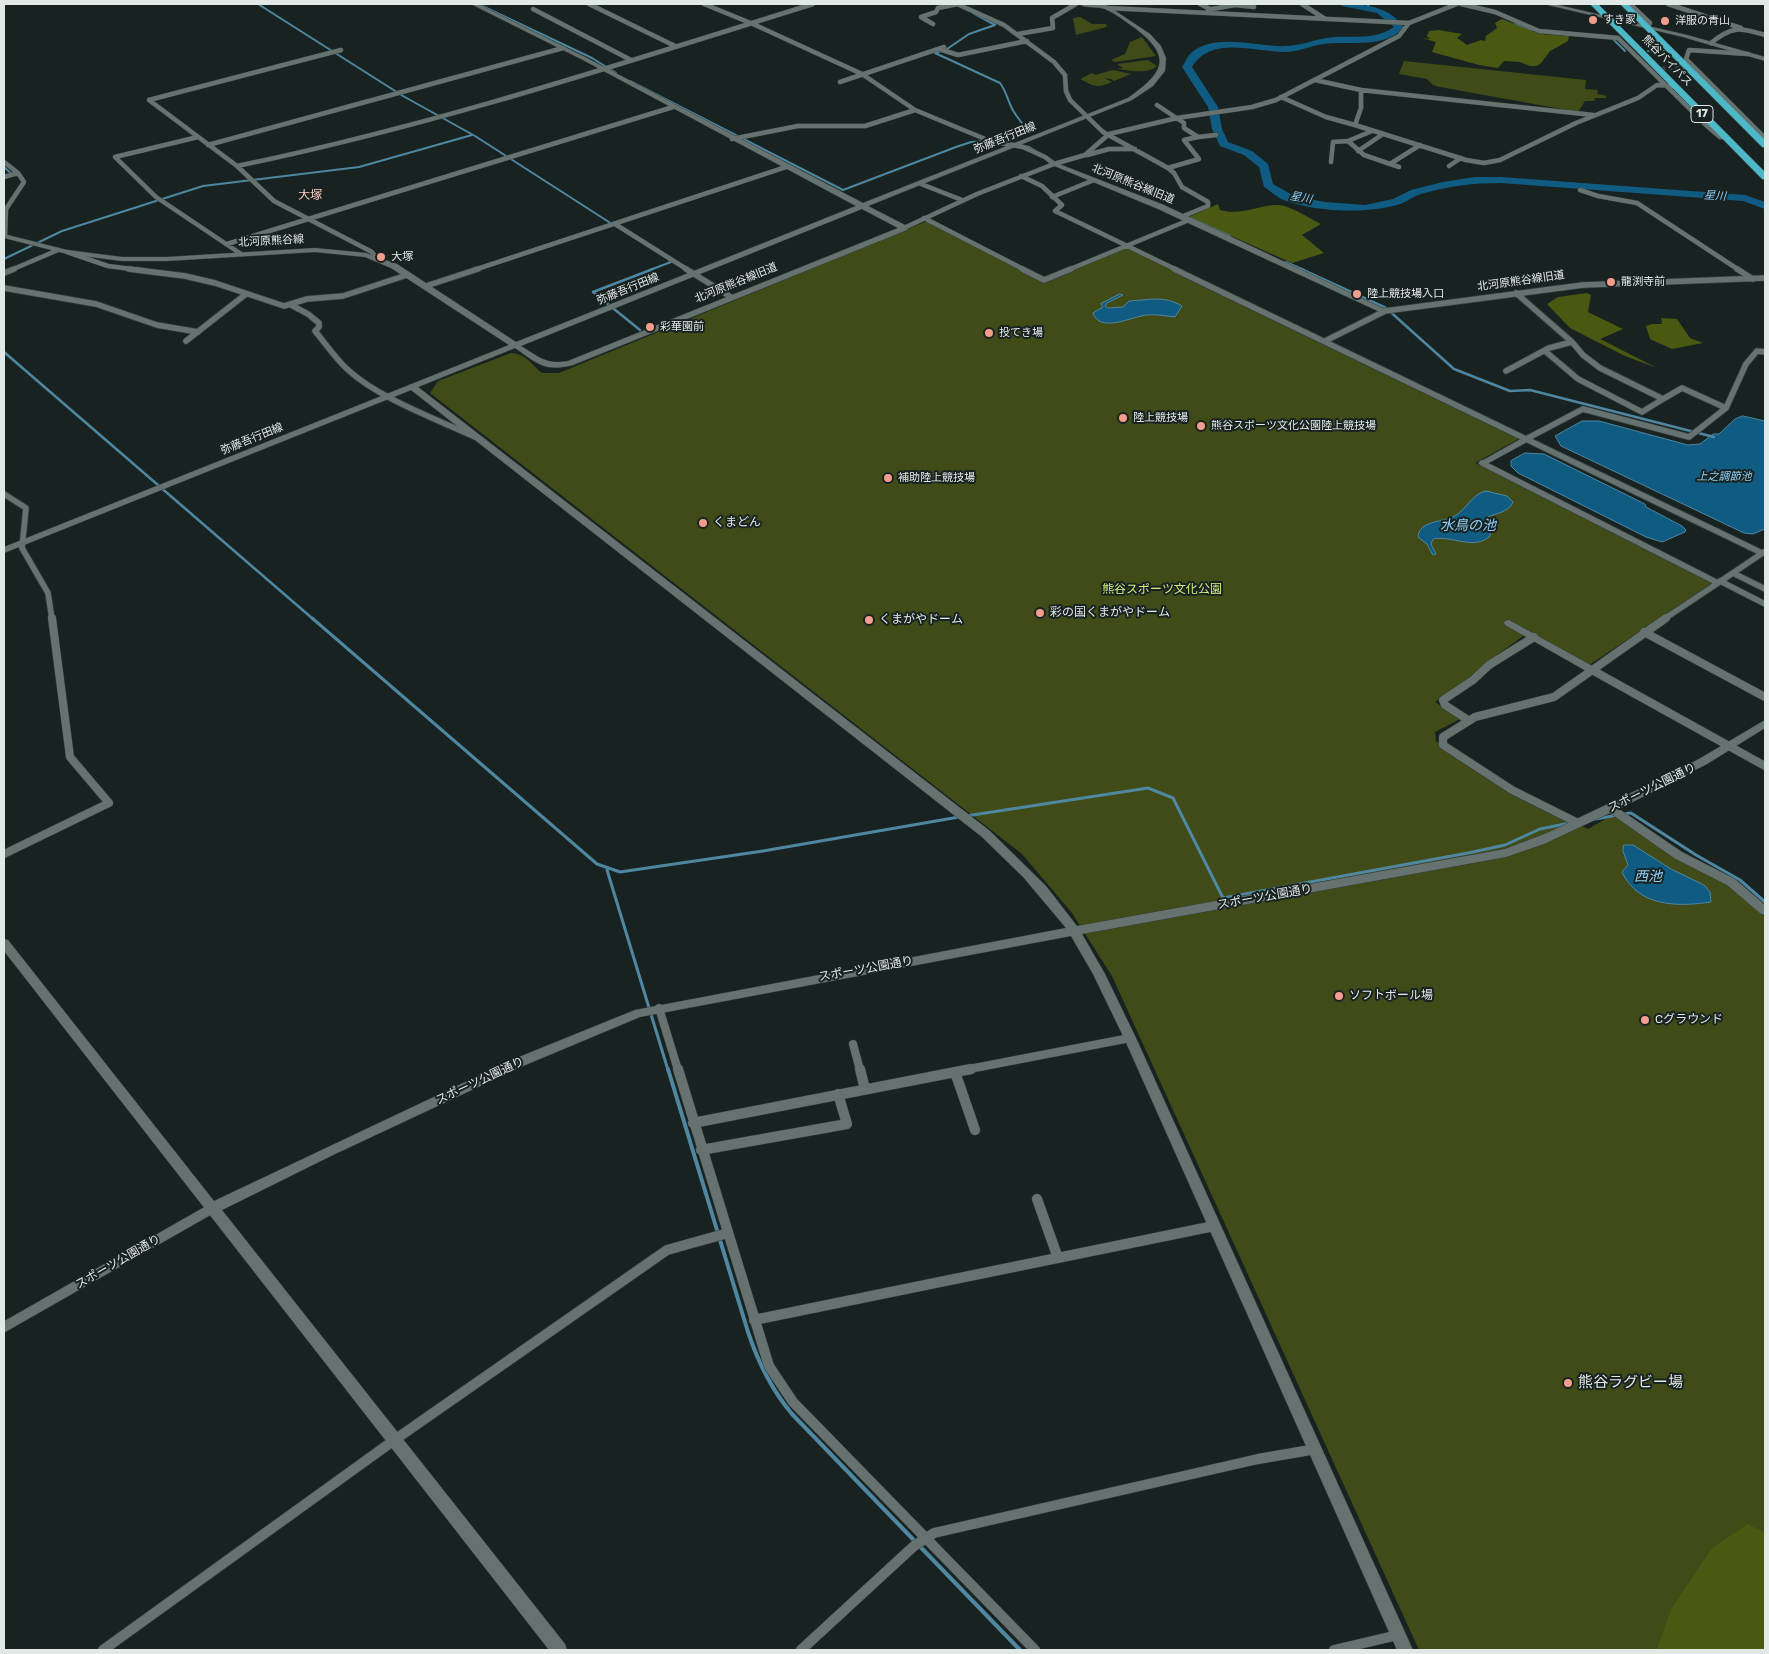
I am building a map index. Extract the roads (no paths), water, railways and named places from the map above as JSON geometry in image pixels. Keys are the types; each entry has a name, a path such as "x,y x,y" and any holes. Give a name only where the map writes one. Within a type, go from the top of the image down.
{"highway":[{"name":"熊谷バイパス","path":"1594,4 1640,49 1670,86 1725,137 1765,178"},
{"name":"熊谷バイパス","path":"1628,4 1648,27 1765,145"},
{"path":"1606,16 1621,14 1628,4"},
{"path":"1640,49 1630,31 1638,26 1648,27"}],"street":[{"path":"474,4 563,48 732,139 865,206 904,228"},
{"path":"589,4 675,46"},
{"path":"704,4 862,74 915,110 990,141 1018,145 1045,157 1054,164 1109,149 1135,149"},
{"path":"237,166 286,156 429,119 603,69 813,4"},
{"path":"933,24 921,17 936,12 938,8 957,4 1004,25 1018,34 1054,62 1065,75 1066,91 1070,100 1103,132 1168,168 1174,173 1182,187 1208,202 1208,206 1181,216"},
{"path":"1018,34 1053,28 1052,18 1076,4"},
{"path":"1082,4 1392,23 1407,23 1455,4"},
{"path":"1200,4 1208,11"},
{"path":"1302,4 1325,20"},
{"path":"1461,4 1495,12 1539,30 1618,38 1670,86"},
{"path":"1547,4 1606,16 1764,58"},
{"path":"1668,4 1765,35"},
{"name":"弥藤吾行田線","path":"4,550 1130,99 1146,89 1159,76 1164,61 1163,53 1152,38 1107,5"},
{"path":"1208,11 1234,5 1254,8"},
{"path":"533,9 631,60"},
{"path":"1085,155 1109,134 1177,118 1252,107 1281,97 1402,34 1407,23"},
{"path":"1712,43 1721,35 1741,28"},
{"path":"840,82 914,59 941,48 958,56 1027,41"},
{"path":"1712,43 1717,51"},
{"path":"208,145 563,48"},
{"path":"1765,49 1752,55 1689,50 1686,59 1765,138"},
{"path":"340,50 149,100 237,166 274,201 372,252 376,258"},
{"path":"1674,52 1688,53"},
{"path":"1315,80 1361,90 1595,115"},
{"path":"1281,97 1337,123 1355,125 1420,146 1484,163 1500,160 1595,115 1638,98 1657,85 1670,86"},
{"path":"1355,125 1360,117 1363,104 1361,90"},
{"path":"1157,105 1184,123 1184,128 1198,138"},
{"path":"227,244 674,107"},
{"path":"732,139 798,126 865,126 915,110"},
{"path":"1331,162 1333,142 1348,141 1372,131"},
{"path":"1358,151 1383,134"},
{"path":"1168,168 1199,158 1184,140 1216,135"},
{"path":"198,137 115,157 156,197 241,254"},
{"path":"1348,141 1366,156 1399,167"},
{"path":"1390,164 1420,146"},
{"path":"1364,162 1366,156"},
{"path":"1449,166 1461,158"},
{"path":"4,162 18,173 24,182 6,209 4,236"},
{"name":"北河原熊谷線旧道","path":"517,346 544,364 564,365 904,228 962,200 1054,164 1181,216 1385,311 1583,285 1765,278"},
{"path":"426,286 786,167"},
{"path":"4,177 18,173"},
{"path":"1021,176 1042,186 1062,205 1055,211 1764,552"},
{"path":"1052,196 1094,180"},
{"path":"921,184 962,200"},
{"path":"1580,190 1598,196 1637,203 1753,279"},
{"path":"924,218 1044,280 1189,220"},
{"path":"615,224 731,297"},
{"name":"北河原熊谷線","path":"4,236 67,252 105,258 139,260 322,250 355,253 376,258 408,275 517,346"},
{"path":"4,273 58,250"},
{"path":"67,252 108,266 185,276 215,283 284,306 308,298 343,296 356,293 408,275"},
{"path":"4,288 96,304 157,325 198,332"},
{"path":"1516,293 1572,342 1583,355 1600,368 1663,399"},
{"path":"186,341 246,294"},
{"path":"291,305 308,314 319,323 319,327 315,331 347,369 363,381 434,419 477,438"},
{"path":"1325,341 1385,311"},
{"path":"1506,371 1544,351 1560,344 1572,342"},
{"path":"1544,351 1561,367 1593,388 1642,412 1682,388 1726,408"},
{"path":"1482,463 1583,409 1689,437 1726,408 1746,364 1758,351 1765,352"},
{"path":"413,387 986,834 1042,889 1089,954 1130,1038 1405,1650"},
{"path":"1482,463 1765,604"},
{"path":"4,494 26,508 22,548 48,593 70,757 109,803 4,854"},
{"path":"1578,823 1512,790 1443,745 1443,737 1468,720 1498,710 1554,697 1644,632 1764,552"},
{"path":"1733,573 1765,589"},
{"path":"1509,622 1765,766"},
{"path":"1644,632 1765,697"},
{"path":"1468,720 1445,705 1443,700 1473,680 1489,665 1534,637"},
{"name":"スポーツ公園通り","path":"4,1327 211,1209 324,1153 596,1028 639,1013 1074,931 1485,858 1525,847 1610,808 1731,746 1765,723"},
{"path":"1610,808 1678,855 1731,882 1765,911"},
{"path":"4,943 393,1441 559,1650"},
{"path":"659,1008 701,1150 769,1366 793,1402 1035,1650"},
{"path":"693,1123 1130,1038"},
{"path":"853,1044 866,1089"},
{"path":"955,1072 975,1130"},
{"path":"701,1150 847,1124 838,1094"},
{"path":"1037,1199 1058,1258"},
{"path":"754,1320 1214,1226"},
{"path":"103,1650 393,1441 667,1250 728,1233"},
{"path":"801,1650 914,1546 934,1533 1258,1459 1316,1449"},
{"path":"1334,1650 1398,1635"}],"water":[{"path":"1120,294 1123,295 1107,303 1105,306 1108,308 1123,307 1129,301 1162,299 1182,306 1175,317 1147,315 1109,323 1097,319 1093,313 1103,307 1101,304"},
{"name":"上之調節池","path":"1743,416 1765,421 1765,529 1753,534 1744,533 1561,446 1555,436 1582,421 1599,421 1688,445 1700,444 1713,434 1719,434 1735,419"},
{"path":"1525,453 1544,454 1645,504 1646,507 1686,530 1662,542 1646,537 1518,473 1511,466 1511,461"},
{"name":"水鳥の池","path":"1486,491 1507,496 1513,502 1505,511 1485,518 1484,524 1490,531 1490,536 1477,542 1433,539 1431,544 1436,554 1433,555 1427,544 1418,537 1422,528 1431,523 1453,517 1473,498"},
{"name":"西池","path":"1624,845 1633,845 1671,869 1704,885 1710,892 1711,902 1673,904 1648,898 1638,892 1629,884 1622,872 1628,865 1623,851"}],"waterway":[{"path":"258,4 403,96 475,136 612,224"},
{"path":"478,4 592,58 616,73"},
{"name":"星川","path":"1345,4 1380,11 1392,19 1399,27 1382,37 1362,40 1332,40 1290,49 1246,45 1216,46 1204,49 1194,56 1187,67 1213,107 1217,129 1224,144 1248,153 1264,166 1268,185 1286,197 1325,205 1365,208 1396,202 1415,192 1443,185 1475,180 1501,180 1745,198 1765,206"},
{"path":"973,13 995,25 969,34 947,49 935,53 1000,83 1012,109 1027,132 1011,140"},
{"path":"1515,23 1532,30"},
{"path":"1613,39 1625,51"},
{"path":"1648,51 1667,51"},
{"path":"630,81 843,190 956,147 971,142 986,141"},
{"path":"4,259 62,231 203,186 359,167 472,135"},
{"path":"997,140 1029,147 1058,164"},
{"path":"4,167 13,175"},
{"path":"1186,216 1230,236"},
{"path":"650,270 671,262 668,259"},
{"path":"1286,262 1304,270"},
{"path":"640,330 593,292 653,269"},
{"path":"1301,269 1386,308 1454,369 1510,391 1530,390 1714,437"},
{"path":"4,352 313,619"},
{"path":"312,618 597,864 620,872 763,851 959,817"},
{"path":"966,816 1148,788 1173,798 1223,898 1468,853 1505,845 1540,829 1570,823"},
{"path":"1623,814 1631,813 1696,855 1740,880 1765,902"},
{"path":"1596,819 1617,815"},
{"path":"607,870 668,1070"},
{"path":"668,1069 748,1332 771,1385 792,1414 1020,1650"}],"tunnel":[{"path":"1654,69 1692,67"}],"place":[{"name":"すき家","path":"1593,20"},
{"name":"洋服の青山","path":"1665,21"},
{"name":"大塚","path":"381,257"},
{"name":"龍渕寺前","path":"1611,282"},
{"name":"陸上競技場入口","path":"1357,294"},
{"name":"彩華園前","path":"650,327"},
{"name":"投てき場","path":"989,333"},
{"name":"陸上競技場","path":"1123,418"},
{"name":"熊谷スポーツ文化公園陸上競技場","path":"1201,426"},
{"name":"補助陸上競技場","path":"888,478"},
{"name":"くまどん","path":"703,523"},
{"name":"彩の国くまがやドーム","path":"1040,613"},
{"name":"くまがやドーム","path":"869,620"},
{"name":"ソフトボール場","path":"1339,996"},
{"name":"Cグラウンド","path":"1645,1020"},
{"name":"熊谷ラグビー場","path":"1568,1383"}],"district":[{"name":"大塚","path":"310,196"}],"park label":[{"name":"熊谷スポーツ文化公園","path":"1162,590"}]}
